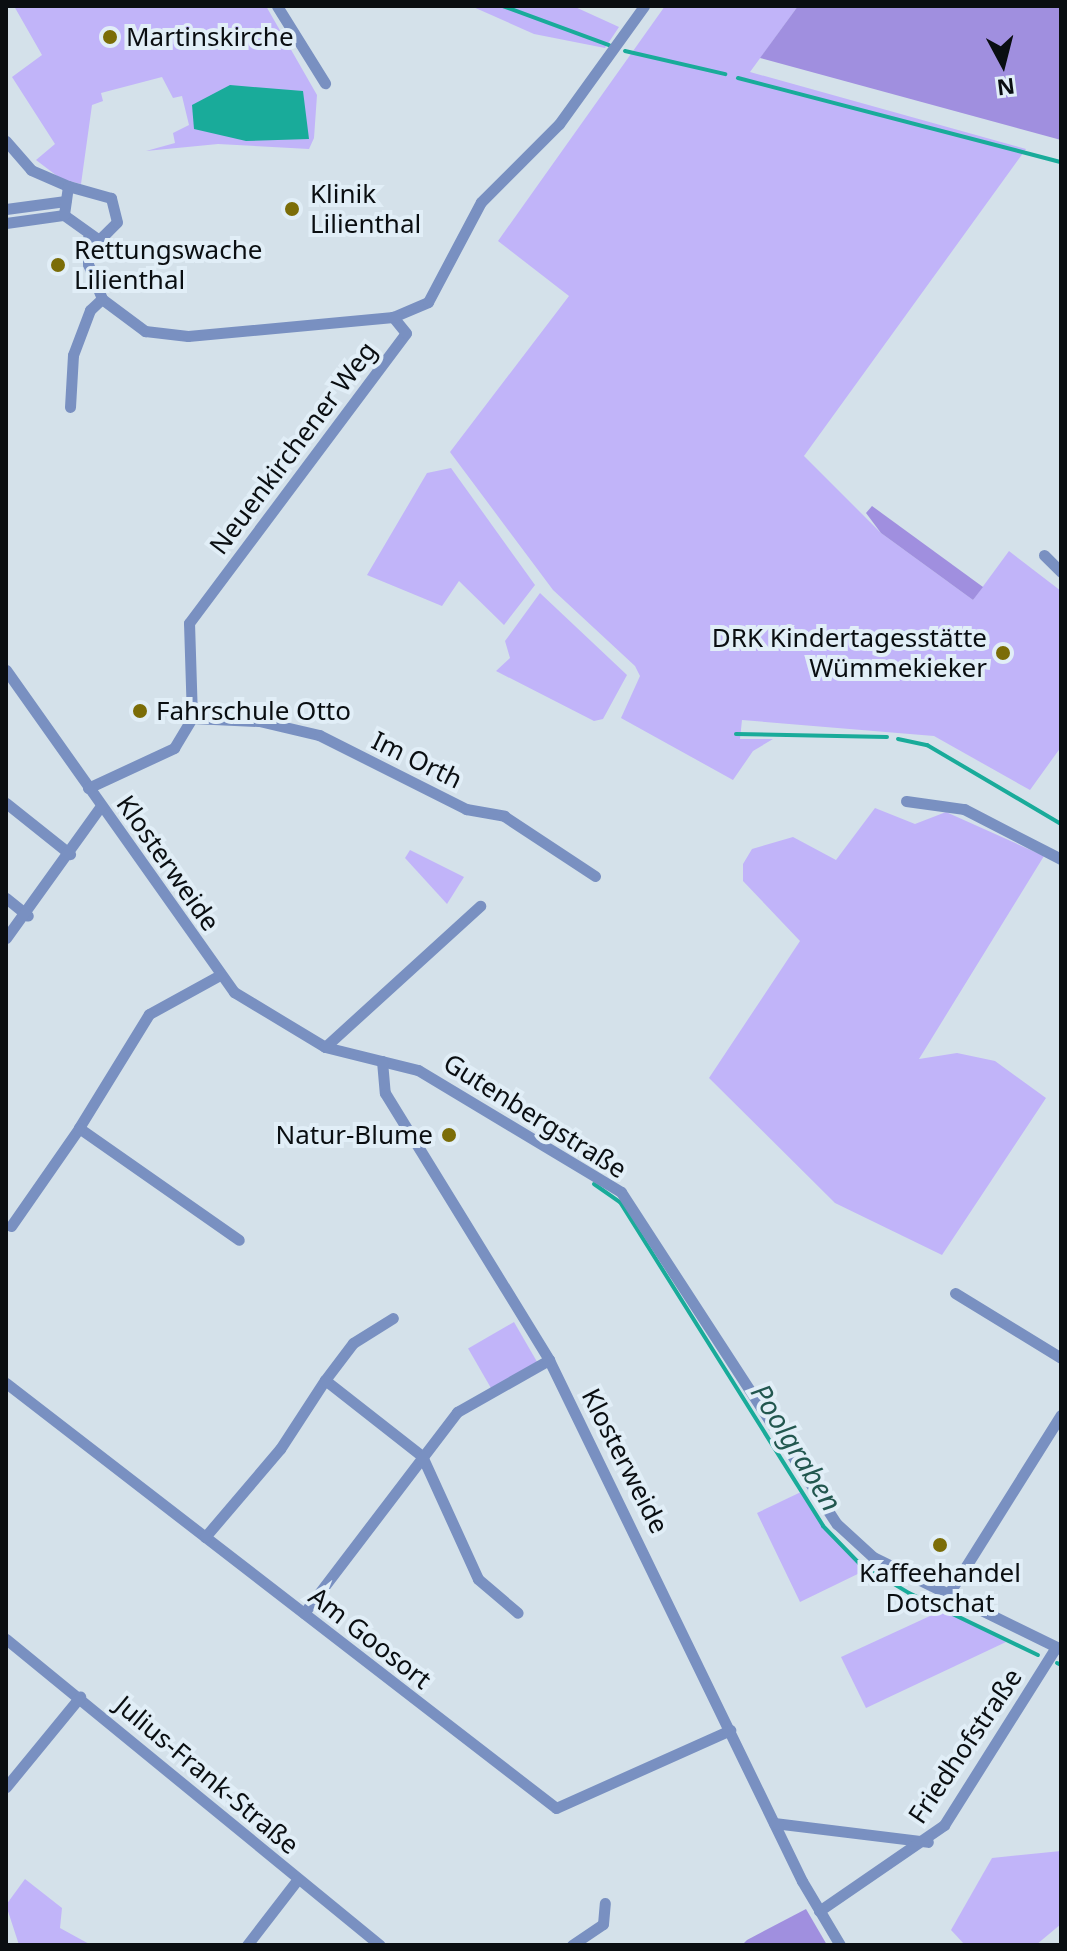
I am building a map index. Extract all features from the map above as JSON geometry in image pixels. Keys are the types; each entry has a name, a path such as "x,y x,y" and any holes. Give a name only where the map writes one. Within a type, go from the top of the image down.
{"street":[{"path":"277,6 325,83"},
{"name":"Neuenkirchener Weg","path":"192,718 189,623 406,333 393,317 428,302 481,202 559,124 644,6"},
{"path":"6,141 31,170 116,205 110,237 88,238"},
{"path":"64,215 68,186"},
{"path":"6,209 65,201"},
{"path":"64,215 88,238 88,264 102,299 124,320 168,336 393,317"},
{"path":"6,223 64,215"},
{"path":"70,407 73,355 90,310 102,299"},
{"path":"1044,555 1061,572"},
{"name":"Klosterweide","path":"6,670 234,992 325,1047 382,1061 385,1093 549,1360 774,1823 840,1945"},
{"path":"88,788 174,748 192,718"},
{"name":"Im Orth","path":"192,718 259,721 319,735 466,809 504,816 595,876"},
{"path":"906,801 964,809 1061,859"},
{"path":"6,803 70,854"},
{"path":"6,938 28,916 101,806"},
{"path":"6,898 28,916"},
{"path":"325,1047 480,906"},
{"path":"11,1226 79,1128 149,1014 220,975"},
{"name":"Gutenbergstraße","path":"382,1061 418,1070 621,1192 814,1496 873,1557 946,1598 1059,1648"},
{"path":"79,1128 239,1240"},
{"path":"955,1293 1061,1358"},
{"path":"205,1537 280,1449 353,1343 393,1318"},
{"path":"304,1613 457,1412 549,1360"},
{"path":"325,1380 422,1456 478,1579 518,1613"},
{"name":"Am Goosort","path":"6,1383 556,1808 730,1730"},
{"path":"946,1598 1061,1415"},
{"name":"Julius-Frank-Straße","path":"6,1639 380,1945"},
{"name":"Friedhofstraße","path":"819,1911 929,1842 1059,1648"},
{"path":"6,1787 80,1697"},
{"path":"774,1823 929,1842"},
{"path":"247,1945 297,1880"},
{"path":"572,1945 603,1924 605,1903"}],"shaded area":[{"path":"14,6 266,6 317,95 314,138 309,149 218,144 146,151 175,143 173,133 189,125 182,96 173,98 162,77 101,93 103,101 92,105 81,184 61,179 36,160 55,144 12,77 42,55"},
{"path":"471,6 573,6 619,27 605,48 534,34"},
{"path":"665,6 798,6 750,72 1026,149 804,456 881,533 973,600 1009,551 1061,591 1061,747 1030,790 934,736 742,720 740,739 773,739 753,751 733,780 621,718 640,676 635,666 553,590 450,452 569,296 498,241"},
{"path":"798,6 1061,6 1061,140 760,58"},
{"path":"230,85 303,91 309,139 246,141 194,129 192,105"},
{"path":"451,468 535,585 504,625 459,581 442,606 367,575 427,473"},
{"path":"872,506 983,587 973,600 881,533 866,513"},
{"path":"540,593 627,675 603,719 594,721 496,671 510,658 505,641"},
{"path":"875,808 915,824 946,812 1044,856 919,1059 957,1053 995,1061 1046,1098 942,1255 835,1203 709,1078 800,941 743,881 743,864 752,849 793,837 836,860"},
{"path":"410,850 464,877 447,904 405,858"},
{"path":"514,1322 537,1362 491,1388 468,1348"},
{"path":"801,1492 823,1526 868,1569 800,1602 757,1513"},
{"path":"943,1610 1006,1642 866,1708 841,1657"},
{"path":"1061,1851 1061,1924 1036,1945 965,1945 951,1930 992,1858"},
{"path":"25,1879 62,1908 60,1928 91,1945 19,1945 6,1905"},
{"path":"806,1909 827,1945 742,1945 747,1940"}],"waterway":[{"path":"503,6 609,45"},
{"path":"625,51 725,74"},
{"path":"738,78 1061,162"},
{"path":"736,734 887,737"},
{"path":"898,739 927,745 1061,824"},
{"name":"Poolgraben","path":"594,1184 620,1202 823,1526 859,1563 909,1593 1038,1655"},
{"name":"Poolgraben","path":"1057,1663 1061,1665"}],"place":[{"name":"Martinskirche","path":"110,37"},
{"name":"Klinik Lilienthal","path":"292,209"},
{"name":"Rettungswache Lilienthal","path":"58,265"},
{"name":"DRK Kindertagesstätte Wümmekieker","path":"1003,653"},
{"name":"Fahrschule Otto","path":"140,711"},
{"name":"Natur-Blume","path":"449,1135"},
{"name":"Kaffeehandel Dotschat","path":"940,1545"}]}
